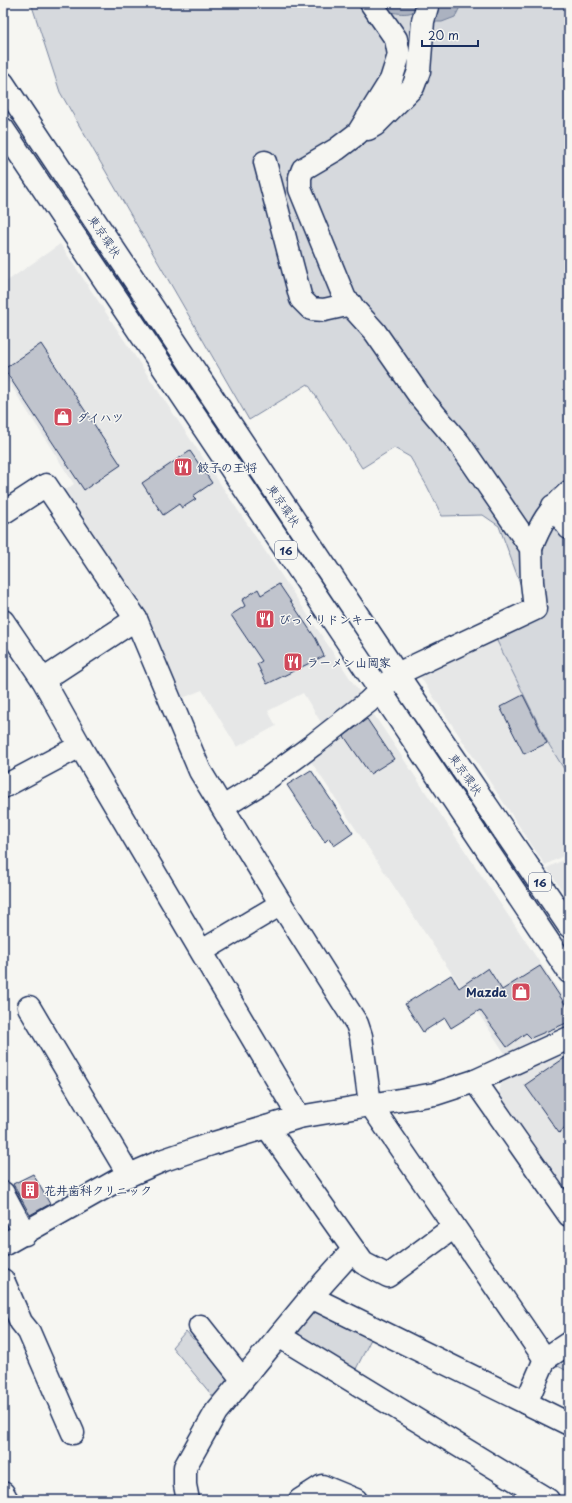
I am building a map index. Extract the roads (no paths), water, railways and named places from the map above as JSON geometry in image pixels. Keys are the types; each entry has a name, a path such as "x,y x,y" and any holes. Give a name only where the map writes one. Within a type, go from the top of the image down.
{"main road":[{"path":"358,133 391,80 399,55 396,38 371,3"},
{"path":"428,3 423,20 419,71 413,87 375,125 358,133 337,149 303,170 300,177 300,189 345,298 375,332 421,398 459,443 531,548"},
{"name":"東京環状","path":"3,83 397,674 569,926"},
{"name":"東京環状","path":"3,129 569,972"},
{"path":"265,162 301,299 311,309 324,310 351,304"},
{"path":"6,505 46,485 136,619 200,771 281,904 357,1024 361,1036 370,1104 546,1359"},
{"path":"222,807 260,784 313,745 380,692 397,674 535,609 532,582 531,548 541,524 561,499"},
{"path":"561,499 569,528"},
{"path":"43,680 136,619"},
{"path":"3,621 43,680 80,746 299,1117"},
{"path":"3,787 80,746"},
{"path":"202,951 281,904"},
{"path":"30,1007 129,1175"},
{"path":"3,1245 25,1234 118,1180 164,1160 299,1117 435,1094 475,1081 569,1038"},
{"path":"475,1081 569,1215"},
{"path":"267,1127 363,1263 388,1276 454,1227"},
{"path":"3,1193 25,1234"},
{"path":"188,1500 185,1485 185,1467 216,1412 278,1336 353,1250"},
{"path":"3,1280 21,1322 30,1332 73,1433"},
{"path":"311,1297 569,1424"},
{"path":"200,1326 242,1379"},
{"path":"278,1336 548,1500"},
{"path":"526,1403 546,1359 569,1343"},
{"path":"300,1500 322,1486 356,1500"},
{"path":"3,1493 7,1500"}],"place":[{"name":"ダイハツ","path":"63,417"},
{"name":"餃子の王将","path":"183,467"},
{"name":"びっくりドンキー","path":"265,619"},
{"name":"ラーメン山岡家","path":"293,662"},
{"name":"Mazda","path":"521,992"},
{"name":"花井歯科クリニック","path":"30,1190"}]}
